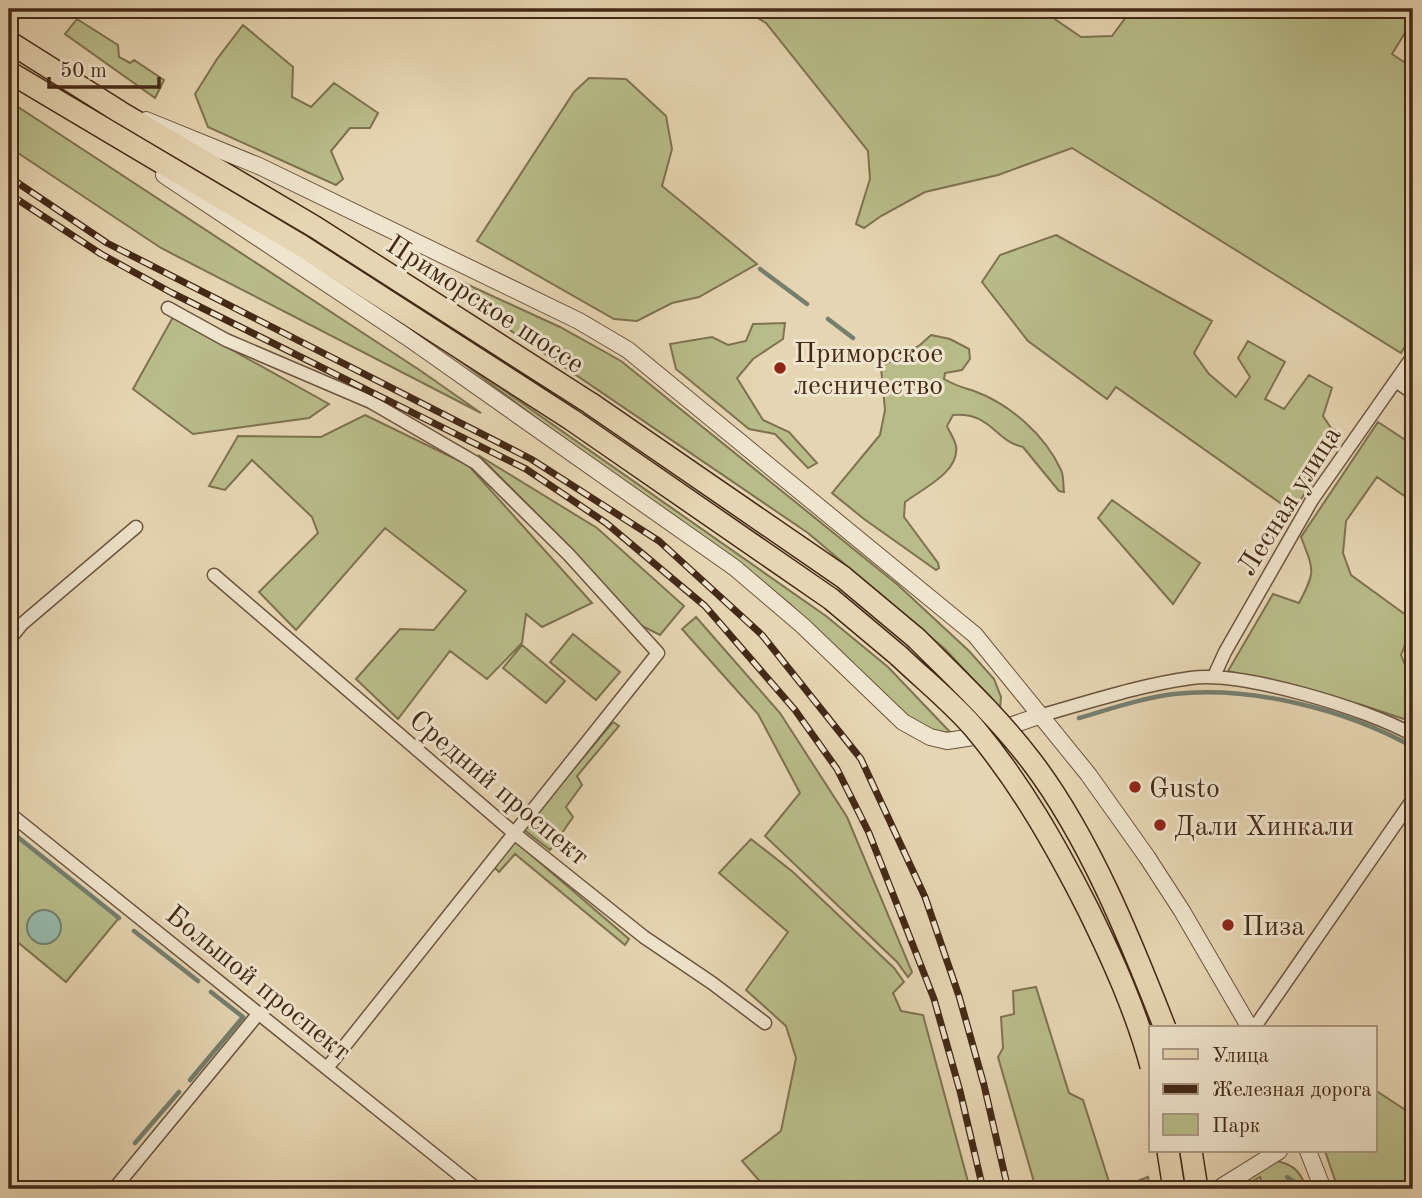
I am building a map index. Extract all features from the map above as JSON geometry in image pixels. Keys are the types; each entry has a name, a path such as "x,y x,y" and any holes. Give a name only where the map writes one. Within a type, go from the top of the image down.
{"main road":[{"name":"Приморское шоссе","path":"9,42 120,112 315,227 590,403 843,577 916,638 988,709 1033,763 1068,818 1097,872 1141,966 1164,1026"},
{"name":"Приморское шоссе","path":"14,75 302,246 561,412 831,599 899,656 974,727 1015,780 1069,871 1119,973 1149,1058"},
{"path":"1168,1152 1174,1189"},
{"path":"1191,1152 1197,1189"}],"street":[{"path":"14,75 407,337 735,568 803,626 903,722 930,737 947,741 980,736 1039,716 1172,682 1214,676 1319,699 1370,715 1413,735"},
{"path":"120,112 173,130 259,166 579,321 628,350 975,635 1088,774 1147,857 1251,1026"},
{"path":"168,308 226,340 371,402 476,463 569,555 658,653 327,1068"},
{"name":"Лесная улица","path":"1214,676 1231,641 1312,500 1413,356"},
{"path":"1396,381 1413,393"},
{"path":"9,640 22,624 136,527"},
{"name":"Средний проспект","path":"214,575 514,832 644,937 765,1023"},
{"path":"1253,1026 1413,799"},
{"name":"Большой проспект","path":"9,813 477,1189"},
{"path":"114,1189 260,1013"},
{"path":"1218,1189 1277,1152"},
{"path":"1308,1152 1323,1189"}],"green space":[{"path":"743,9 1040,9 1081,37 1112,36 1132,9 1413,9 1413,20 1392,54 1413,68 1413,333 1401,353 1072,148 998,175 925,192 864,228 856,224 870,179 868,151 766,23"},
{"path":"77,19 118,45 119,57 130,63 134,60 164,80 155,98 65,34"},
{"path":"243,25 293,67 292,97 311,107 334,83 378,113 370,128 350,128 331,151 343,179 336,185 208,127 195,94"},
{"path":"589,78 626,79 666,116 672,149 662,186 757,264 699,297 672,303 637,321 614,319 477,241 574,92"},
{"path":"9,101 481,413 161,248 9,147"},
{"path":"1056,235 1212,321 1194,353 1209,374 1236,397 1250,377 1238,358 1248,341 1285,362 1265,399 1284,409 1309,375 1332,388 1323,416 1331,428 1342,434 1293,512 1116,387 1107,399 1028,341 982,282 1000,255"},
{"path":"456,282 462,282 560,327 621,361 898,585 969,651 994,679 1001,697 1000,709 946,650 808,533 451,290"},
{"path":"173,317 329,404 309,418 193,434 133,389"},
{"path":"785,323 783,339 753,359 737,378 763,420 789,432 817,463 808,468 775,434 749,429 676,369 670,344 712,337 728,345 746,341 753,324"},
{"path":"931,335 950,339 969,349 970,359 962,370 945,373 944,379 1001,404 1025,422 1054,457 1062,472 1064,492 1059,491 1023,447 1005,439 985,422 966,415 953,415 947,426 956,446 952,464 938,479 905,502 904,517 938,563 939,568 936,570 832,493 880,435 885,410 881,367 920,345"},
{"path":"432,340 826,616 888,667 951,733 931,731 903,716 792,606 738,561 551,429"},
{"path":"365,415 468,465 592,603 542,627 526,614 522,643 487,679 450,651 398,719 356,679 400,629 434,630 466,591 385,528 296,630 259,592 318,533 312,517 252,460 225,490 209,486 238,436 321,437"},
{"path":"1378,422 1413,445 1413,502 1377,477 1346,521 1343,553 1351,575 1406,615 1411,630 1401,655 1413,685 1413,722 1359,704 1228,671 1273,594 1299,603 1311,577 1311,564 1301,537"},
{"path":"478,455 597,528 684,606 660,635 636,623 570,547"},
{"path":"1112,500 1200,563 1173,604 1098,518"},
{"path":"696,617 780,713 847,817 912,972 908,977 897,962 765,836 800,793 758,714 682,629"},
{"path":"573,634 620,672 596,700 550,662"},
{"path":"522,645 565,681 546,703 503,668"},
{"path":"613,722 619,726 577,776 582,785 566,807 573,817 550,850 523,829"},
{"path":"9,830 119,918 66,982 9,935"},
{"path":"751,839 793,872 894,968 904,982 893,993 901,1011 923,1015 970,1189 763,1189 763,1185 742,1161 781,1131 796,1058 786,1026 746,990 788,932 719,873"},
{"path":"516,842 629,939 625,945 515,854 499,872 493,866 512,843"},
{"path":"1036,987 1069,1093 1083,1100 1110,1185 1120,1188 1148,1177 1150,1189 1036,1189 998,1057 1003,1048 1001,1017 1014,1014 1013,991"},
{"path":"1376,1091 1413,1115 1413,1189 1338,1189 1325,1152 1376,1152"},
{"path":"1277,1161 1295,1169 1305,1185 1298,1189 1265,1189 1260,1177 1241,1189 1228,1189"}],"shaded area":[{"path":"44,910 56,915 61,927 56,939 44,944 32,939 27,927 32,915"}],"waterway":[{"path":"760,269 807,304"},
{"path":"828,319 853,338"},
{"path":"1079,718 1174,694 1235,694 1266,697 1328,711 1386,733 1413,747"},
{"path":"9,830 119,918"},
{"path":"134,931 198,981"},
{"path":"190,1080 243,1017 211,992"},
{"path":"135,1143 179,1092"},
{"path":"1287,1177 1305,1189"}],"railway":[{"path":"9,177 107,243 531,459 659,541 762,635 861,759 925,897 959,996 984,1085 1008,1189"},
{"path":"9,194 101,254 172,293 526,469 606,523 705,606 795,710 837,769 869,833 934,999 960,1091 983,1189"}],"place":[{"name":"Приморское лесничество","path":"780,368"},
{"name":"Gusto","path":"1135,787"},
{"name":"Дали Хинкали","path":"1160,825"},
{"name":"Пиза","path":"1228,925"}]}
